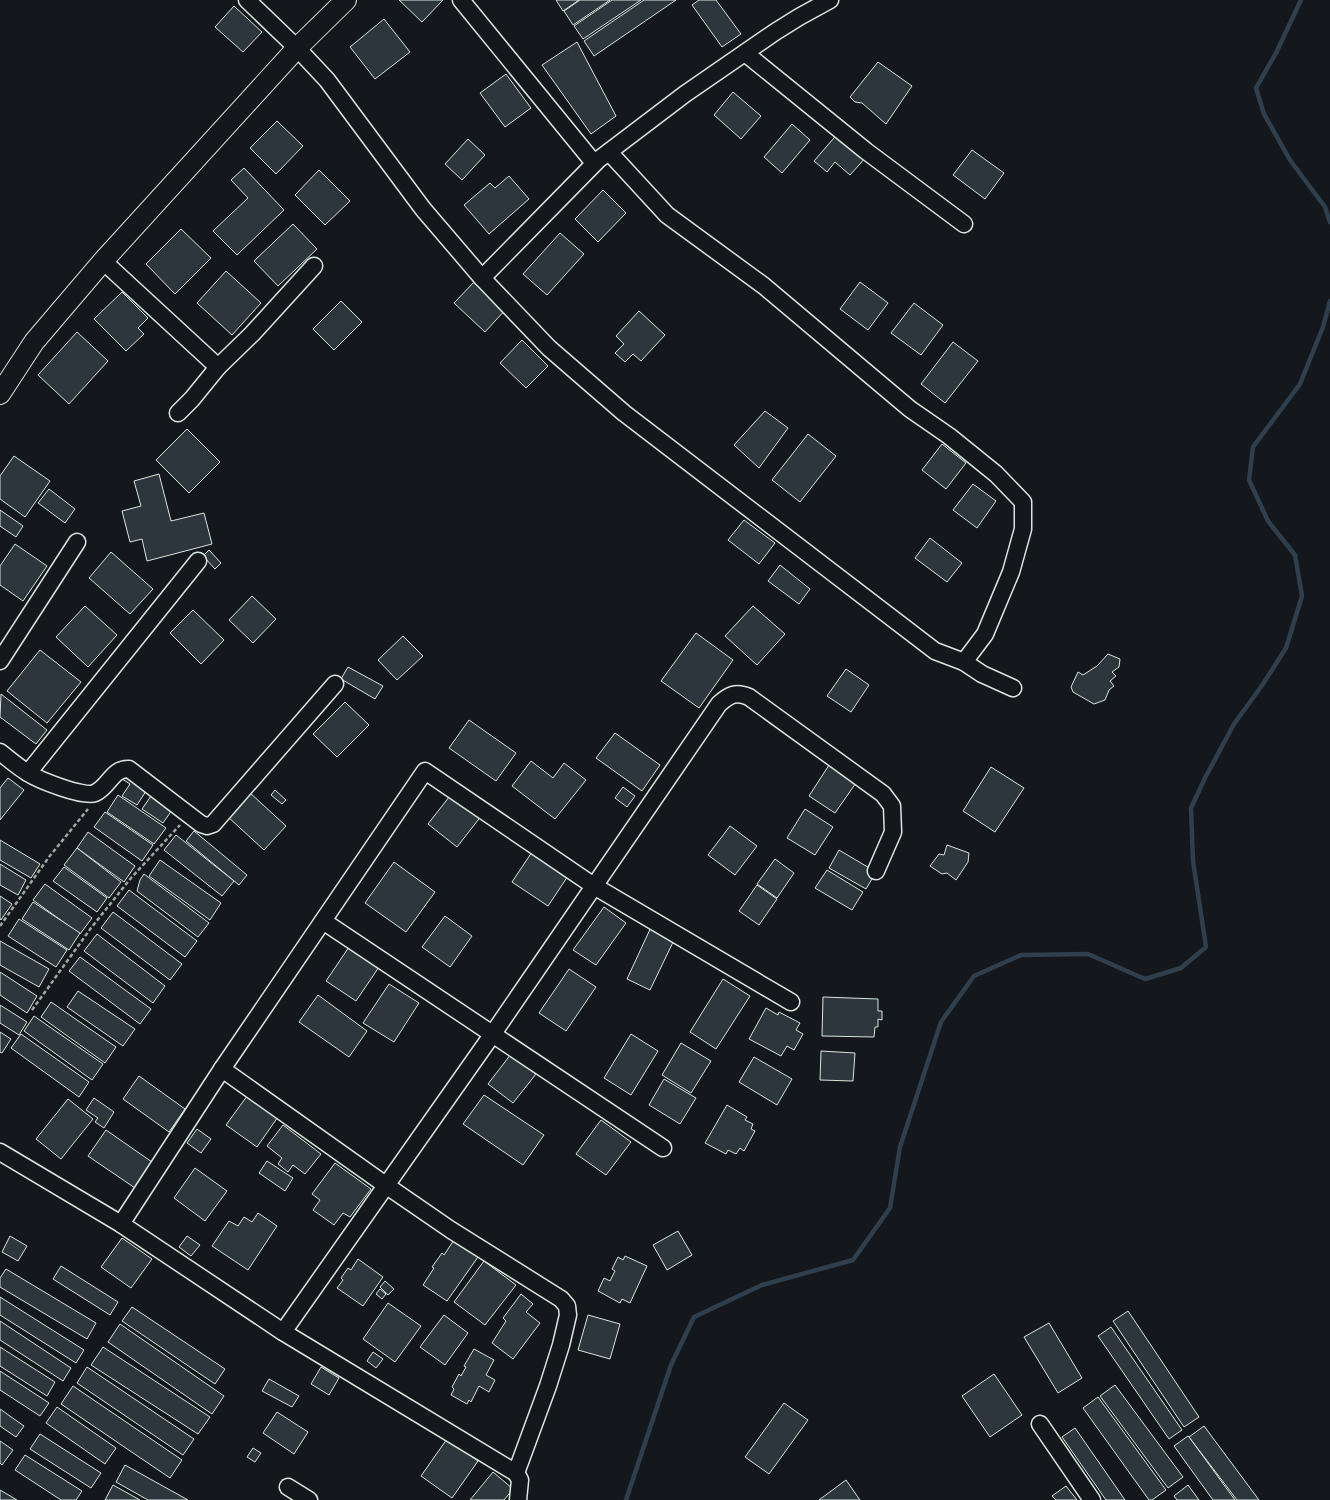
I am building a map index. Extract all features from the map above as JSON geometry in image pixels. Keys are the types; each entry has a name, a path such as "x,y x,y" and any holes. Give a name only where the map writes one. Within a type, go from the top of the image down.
{"main road":[{"path":"0,394 34,342 102,262 296,48 346,0"}],"street":[{"path":"247,0 327,80 345,102 383,158 423,209 482,278 548,348 624,414 936,651 964,662 982,674 1013,688"},
{"path":"461,0 594,163"},
{"path":"482,278 594,163 685,94 799,17 830,0"},
{"path":"745,53 866,151 964,224"},
{"path":"610,152 667,214 764,286 910,409 996,474 1023,502 1024,529 1011,572 985,634 964,662"},
{"path":"102,262 218,367"},
{"path":"178,413 218,367 252,334 314,266"},
{"path":"0,661 77,542"},
{"path":"28,773 198,561"},
{"path":"0,752 28,773 58,786 86,794 93,794 102,789 117,771 129,769 201,824 207,826 213,824 336,684"},
{"path":"283,1332 492,1035 719,704 728,696 737,694 749,698 883,794 892,806 893,832 876,871"},
{"path":"121,1224 222,1069 425,771 594,886 791,1002"},
{"path":"323,921 663,1148"},
{"path":"222,1069 451,1230 561,1299 567,1306 568,1315 561,1345 516,1473"},
{"path":"0,1152 121,1224 283,1332 516,1473 520,1480 518,1500"},
{"path":"1040,1424 1092,1500"},
{"path":"288,1487 308,1500"}],"path":[{"path":"0,926 49,857 93,803 93,794"},
{"path":"32,1010 91,928 131,878 189,815"}],"building":[{"path":"399,0 443,0 422,22"},
{"path":"556,0 579,0 563,11"},
{"path":"580,0 610,0 573,25 564,11"},
{"path":"612,0 641,0 583,39 574,26"},
{"path":"644,0 676,0 594,56 584,41"},
{"path":"699,0 716,0 741,34 722,47 692,5"},
{"path":"234,6 262,32 243,52 215,27"},
{"path":"384,19 410,52 375,79 350,47"},
{"path":"577,42 616,116 591,134 542,65"},
{"path":"878,62 912,86 886,124 862,103 855,102 850,97"},
{"path":"506,74 531,108 505,127 480,93"},
{"path":"733,92 761,116 741,139 714,115"},
{"path":"277,121 303,146 276,174 250,148"},
{"path":"792,124 810,140 782,173 764,157"},
{"path":"840,131 868,155 850,175 835,162 827,172 814,161"},
{"path":"468,139 485,155 462,180 445,164"},
{"path":"972,150 1004,173 985,199 953,175"},
{"path":"244,168 284,210 237,255 213,231 248,198 231,180"},
{"path":"319,170 350,201 325,225 295,195"},
{"path":"509,176 529,199 489,234 464,205 490,183 495,188"},
{"path":"603,190 626,213 598,242 575,219"},
{"path":"293,224 317,249 278,286 254,261"},
{"path":"181,229 211,258 175,294 146,264"},
{"path":"560,233 584,254 547,295 523,274"},
{"path":"226,271 261,303 232,335 197,303"},
{"path":"476,280 506,309 485,332 454,303"},
{"path":"860,282 888,303 868,330 840,309"},
{"path":"122,292 148,318 138,328 144,334 126,351 94,319"},
{"path":"341,301 362,322 334,350 313,329"},
{"path":"914,303 943,325 921,355 891,333"},
{"path":"639,311 665,335 641,361 633,354 625,362 615,353 624,344 616,336"},
{"path":"77,332 108,361 69,404 38,375"},
{"path":"522,340 548,366 526,388 500,363"},
{"path":"953,342 978,361 945,403 921,384"},
{"path":"765,411 788,428 759,468 734,445"},
{"path":"187,429 220,462 189,493 156,460"},
{"path":"808,434 836,456 800,502 772,480"},
{"path":"942,444 966,463 946,489 922,470"},
{"path":"14,456 50,481 25,517 0,499 0,476"},
{"path":"159,474 171,521 204,513 212,544 147,561 142,539 130,542 122,511 141,506 134,481"},
{"path":"973,484 996,501 977,528 953,510"},
{"path":"49,489 75,509 65,523 38,503"},
{"path":"0,510 23,526 16,537 0,526"},
{"path":"744,520 775,543 759,564 728,540"},
{"path":"930,538 962,563 947,582 915,558"},
{"path":"15,544 47,566 23,601 0,585 0,566"},
{"path":"209,550 221,563 215,569 203,556"},
{"path":"111,552 153,589 130,614 89,578"},
{"path":"780,565 810,589 799,604 768,581"},
{"path":"252,596 276,619 253,643 229,620"},
{"path":"85,606 117,635 88,667 56,637"},
{"path":"753,606 785,634 757,665 725,636"},
{"path":"193,610 224,640 201,664 170,633"},
{"path":"696,633 733,660 699,708 661,681"},
{"path":"403,636 423,656 397,680 378,660"},
{"path":"40,650 81,682 47,723 7,691"},
{"path":"1108,654 1120,659 1119,667 1112,672 1116,676 1110,681 1114,686 1109,690 1105,700 1094,704 1073,692 1071,687 1078,672 1083,675 1097,666"},
{"path":"348,667 383,686 375,699 341,679"},
{"path":"846,669 869,685 851,712 827,696"},
{"path":"1,694 47,730 36,744 0,717"},
{"path":"345,702 369,725 337,757 313,734"},
{"path":"469,720 516,753 496,781 449,748"},
{"path":"615,733 660,765 642,791 596,758"},
{"path":"531,761 553,778 564,763 586,780 555,819 512,786"},
{"path":"831,762 858,780 835,813 809,796"},
{"path":"991,767 1024,788 995,832 963,811"},
{"path":"126,772 148,788 137,805 122,796 130,784 122,779"},
{"path":"8,778 24,790 0,820 0,788"},
{"path":"623,787 635,796 627,807 615,798"},
{"path":"275,790 286,800 282,804 271,795"},
{"path":"249,792 286,826 264,850 227,816"},
{"path":"453,792 482,815 457,847 428,824"},
{"path":"118,795 166,828 154,844 107,812"},
{"path":"151,796 172,810 163,823 142,809"},
{"path":"805,809 833,827 815,855 787,838"},
{"path":"105,812 153,845 142,861 94,827"},
{"path":"730,826 757,846 735,875 708,855"},
{"path":"194,831 247,875 239,885 186,841"},
{"path":"88,832 135,866 124,882 77,848"},
{"path":"176,835 234,881 222,896 164,850"},
{"path":"0,840 40,864 31,878 0,860"},
{"path":"947,845 969,853 968,862 956,880 947,873 942,874 930,866 939,854 944,855"},
{"path":"77,848 121,882 109,898 64,865"},
{"path":"839,850 876,872 866,889 829,868"},
{"path":"532,852 568,876 548,906 512,882"},
{"path":"775,859 794,873 777,898 757,884"},
{"path":"160,860 221,903 210,920 149,876"},
{"path":"394,862 435,892 406,932 365,903"},
{"path":"0,864 26,880 18,895 0,885"},
{"path":"64,867 107,898 97,912 53,881"},
{"path":"827,870 863,892 852,910 815,888"},
{"path":"144,874 209,923 198,937 137,891"},
{"path":"45,884 92,918 80,934 33,900"},
{"path":"757,885 777,899 759,925 739,911"},
{"path":"129,890 197,941 185,957 117,906"},
{"path":"0,896 12,904 1,920 0,919"},
{"path":"33,902 80,933 69,950 22,919"},
{"path":"604,907 626,923 596,965 573,950"},
{"path":"113,912 182,964 170,980 101,928"},
{"path":"445,916 472,936 450,967 422,947"},
{"path":"19,919 67,950 56,967 8,936"},
{"path":"652,925 676,936 650,990 627,979"},
{"path":"97,934 165,986 153,1003 84,951"},
{"path":"0,941 49,969 39,987 0,965"},
{"path":"349,947 379,967 356,1001 326,981"},
{"path":"80,957 151,1009 140,1024 69,971"},
{"path":"569,969 596,987 566,1031 539,1013"},
{"path":"0,972 37,996 27,1013 0,995"},
{"path":"723,979 750,996 716,1049 690,1032"},
{"path":"389,984 419,1003 394,1042 363,1023"},
{"path":"78,991 135,1029 123,1046 67,1007"},
{"path":"318,995 367,1031 349,1057 299,1022"},
{"path":"823,997 878,999 878,1011 882,1011 882,1020 878,1019 878,1027 875,1027 874,1037 822,1036"},
{"path":"51,1002 116,1047 105,1063 41,1017"},
{"path":"0,1005 27,1022 19,1035 0,1023"},
{"path":"766,1008 778,1015 779,1012 800,1023 796,1030 803,1034 794,1050 787,1046 781,1056 749,1039"},
{"path":"34,1016 103,1064 92,1080 24,1031"},
{"path":"0,1032 11,1039 2,1053 0,1052"},
{"path":"21,1034 89,1082 79,1097 11,1048"},
{"path":"631,1034 658,1051 631,1095 604,1078"},
{"path":"681,1043 711,1061 691,1093 662,1075"},
{"path":"821,1051 855,1053 853,1081 820,1080"},
{"path":"511,1054 536,1074 513,1103 488,1084"},
{"path":"754,1057 792,1079 777,1105 739,1082"},
{"path":"139,1076 185,1109 169,1132 123,1099"},
{"path":"664,1079 696,1098 680,1124 649,1105"},
{"path":"250,1092 280,1114 257,1147 226,1125"},
{"path":"484,1095 544,1135 523,1165 463,1124"},
{"path":"94,1098 114,1112 104,1128 95,1122 98,1118 86,1110"},
{"path":"68,1099 93,1119 61,1159 36,1139"},
{"path":"727,1105 747,1117 745,1120 753,1124 751,1129 755,1131 744,1151 740,1148 736,1154 728,1150 726,1154 705,1143"},
{"path":"601,1120 631,1142 606,1175 576,1154"},
{"path":"283,1125 321,1154 305,1174 293,1165 288,1172 278,1164 282,1158 267,1146"},
{"path":"197,1129 211,1139 201,1153 187,1143"},
{"path":"106,1130 152,1162 135,1188 88,1156"},
{"path":"267,1161 293,1178 285,1191 259,1173"},
{"path":"335,1163 371,1189 350,1217 343,1213 334,1225 313,1210 320,1200 312,1194"},
{"path":"195,1168 227,1191 205,1221 174,1198"},
{"path":"258,1213 277,1226 248,1270 212,1246 229,1221 238,1226 244,1217 252,1222"},
{"path":"678,1231 692,1255 667,1270 653,1245"},
{"path":"10,1236 27,1246 18,1261 2,1252"},
{"path":"187,1236 200,1245 191,1256 179,1247"},
{"path":"122,1238 152,1259 131,1288 101,1267"},
{"path":"454,1240 478,1257 447,1301 423,1285 434,1268 432,1267 442,1253 444,1255"},
{"path":"625,1256 647,1266 630,1303 622,1299 620,1303 598,1291 604,1278 610,1281 615,1271 612,1269 618,1257 623,1260"},
{"path":"358,1259 383,1277 363,1306 337,1288 348,1268 351,1270"},
{"path":"484,1261 516,1285 485,1325 454,1302"},
{"path":"61,1266 118,1302 110,1315 53,1279"},
{"path":"6,1269 96,1323 87,1339 0,1287 0,1278"},
{"path":"385,1281 394,1289 388,1295 380,1287"},
{"path":"380,1289 386,1294 382,1299 376,1294"},
{"path":"521,1294 533,1304 526,1312 540,1323 513,1359 492,1343 506,1321 503,1318"},
{"path":"0,1297 84,1350 76,1363 0,1315"},
{"path":"388,1303 421,1326 395,1362 363,1339"},
{"path":"132,1307 225,1369 215,1384 122,1321"},
{"path":"1128,1311 1199,1417 1184,1427 1113,1321"},
{"path":"444,1315 468,1333 445,1365 420,1347"},
{"path":"588,1315 620,1324 610,1359 578,1350"},
{"path":"0,1321 71,1368 63,1381 0,1340"},
{"path":"1049,1323 1082,1378 1058,1393 1024,1337"},
{"path":"120,1324 224,1396 212,1414 108,1342"},
{"path":"1111,1327 1182,1430 1169,1439 1098,1336"},
{"path":"0,1347 55,1382 47,1396 0,1366"},
{"path":"103,1347 210,1417 198,1434 91,1365"},
{"path":"474,1349 494,1360 486,1375 495,1380 489,1392 479,1386 471,1402 469,1400 467,1404 451,1395 454,1389 452,1387 459,1374 461,1376 466,1367 464,1366"},
{"path":"373,1352 383,1359 376,1368 367,1361"},
{"path":"87,1367 194,1439 183,1455 77,1383"},
{"path":"321,1367 339,1378 329,1395 311,1384"},
{"path":"0,1371 49,1403 40,1416 0,1390"},
{"path":"994,1374 1022,1415 990,1437 962,1396"},
{"path":"269,1379 299,1396 292,1407 262,1391"},
{"path":"1115,1385 1183,1477 1168,1488 1100,1396"},
{"path":"73,1386 182,1460 170,1478 61,1404"},
{"path":"1098,1397 1166,1490 1152,1500 1149,1500 1083,1408"},
{"path":"784,1403 808,1420 769,1474 745,1457"},
{"path":"57,1407 116,1448 105,1464 46,1423"},
{"path":"0,1409 24,1426 16,1437 0,1426"},
{"path":"277,1412 308,1432 294,1454 263,1433"},
{"path":"1204,1426 1259,1500 1237,1500 1189,1437"},
{"path":"1075,1428 1125,1500 1106,1500 1062,1437"},
{"path":"40,1434 101,1473 91,1488 30,1449"},
{"path":"1188,1436 1235,1500 1213,1500 1174,1446"},
{"path":"447,1439 478,1461 452,1498 421,1476"},
{"path":"0,1441 13,1450 2,1465 0,1463"},
{"path":"253,1448 261,1453 255,1462 247,1457"},
{"path":"25,1455 82,1491 76,1500 61,1500 15,1470"},
{"path":"125,1465 188,1500 148,1500 116,1482"},
{"path":"493,1472 513,1489 504,1500 470,1500"},
{"path":"846,1480 860,1500 819,1500"},
{"path":"113,1485 140,1500 105,1500"},
{"path":"1188,1485 1199,1500 1177,1500 1174,1496"},
{"path":"1066,1486 1077,1500 1056,1500 1052,1496"},
{"path":"0,1490 17,1500 0,1500"}],"waterway":[{"path":"1301,0 1276,53 1256,88 1264,114 1290,160 1325,207 1330,222"},
{"path":"626,1500 671,1365 694,1317 762,1285 853,1260 890,1208 900,1147 941,1022 974,976 1021,955 1088,954 1145,979 1181,968 1206,947 1193,861 1191,808 1234,724 1286,648 1302,596 1295,555 1268,521 1249,480 1253,447 1300,384 1323,327 1330,301"}]}
